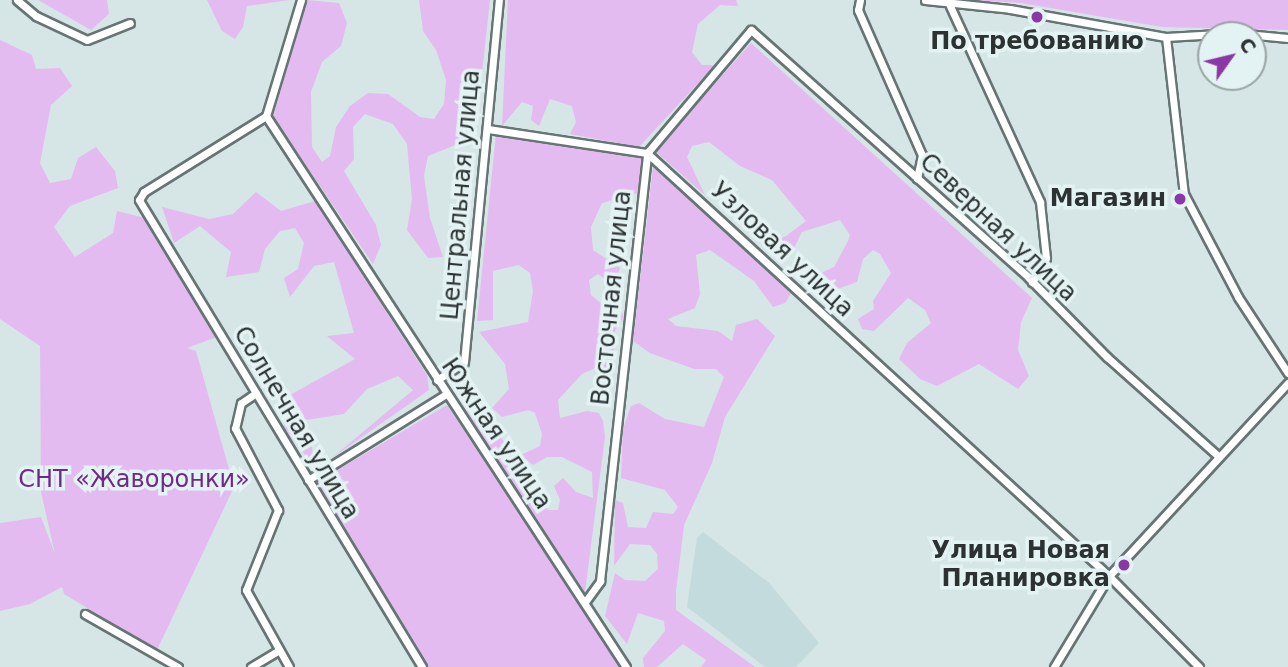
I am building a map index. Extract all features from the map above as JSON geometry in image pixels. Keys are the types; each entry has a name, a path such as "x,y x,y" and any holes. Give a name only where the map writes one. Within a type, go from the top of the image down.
{"street":[{"path":"17,0 36,16 87,40 130,23"},
{"path":"266,116 301,0"},
{"name":"Центральная улица","path":"438,380 464,362 499,0"},
{"path":"860,0 858,10 922,155 917,178"},
{"path":"925,0 1010,9 1166,37 1214,32 1288,38"},
{"path":"948,2 1040,202 1046,257 1032,282"},
{"name":"Северная улица","path":"647,153 751,30 1032,282 1107,357 1218,456"},
{"path":"1166,37 1184,194 1238,297 1288,373"},
{"name":"Солнечная улица","path":"266,116 144,192 139,200 422,667"},
{"name":"Южная улица","path":"266,116 626,667"},
{"path":"488,129 647,153"},
{"name":"Узловая улица","path":"647,153 1109,576"},
{"name":"Восточная улица","path":"585,602 600,581 647,153"},
{"path":"1054,667 1109,576 1288,383"},
{"path":"256,393 241,402 235,428 278,510 246,590 289,667"},
{"path":"308,480 446,394"},
{"path":"1109,576 1199,667"},
{"path":"85,614 178,667"},
{"path":"251,667 279,650"}],"shaded area":[{"path":"703,532 769,583 819,643 796,667 765,667 687,607 697,538"}],"green space":[{"path":"38,0 107,0 109,14 91,30"},
{"path":"207,0 290,0 247,6 243,27 235,39 222,31"},
{"path":"307,0 339,3 347,23 341,46 322,62 311,92 312,147 322,162 330,156 336,127 350,106 368,93 388,94 420,117 434,119 444,104 446,80 436,50 423,31 419,0 490,0 477,119 458,144 428,156 424,176 430,218 443,257 428,258 407,230 412,199 407,144 393,124 365,114 353,127 354,159 344,171 376,225 381,245 373,264 273,117"},
{"path":"508,0 736,0 738,6 720,5 698,24 692,52 702,65 715,65 639,147 570,134 576,122 572,106 550,99 539,126 531,120 533,106 522,102 502,126"},
{"path":"969,0 1288,0 1288,30 1267,30 1267,21 1197,21 1197,28 1162,27 1021,3"},
{"name":"СНТ «Жаворонки»","path":"0,40 32,55 36,69 60,68 72,86 51,105 40,163 50,183 71,179 78,158 96,147 115,171 118,188 70,206 54,227 75,257 113,233 117,211 145,218 217,337 187,348 196,351 234,487 157,650 64,594 62,587 30,604 0,611 0,523 41,517 55,554 41,492 40,346 0,319"},
{"path":"751,43 1032,298 1021,322 1018,350 1029,376 1018,389 979,364 937,386 920,379 899,359 907,343 931,323 925,310 908,298 874,331 862,329 858,319 874,309 873,301 891,273 880,254 873,250 863,259 857,282 835,290 824,286 821,273 834,267 850,235 840,220 802,232 790,256 781,261 764,244 786,236 806,221 772,180 740,166 709,142 692,146 687,157 705,195 655,151"},
{"path":"496,134 642,156 638,193 602,203 591,227 593,250 620,268 614,285 598,274 589,280 591,295 604,306 617,304 624,317 613,334 615,371 597,367 582,374 558,400 560,418 587,411 599,413 603,421 605,437 585,592 460,406 478,402 548,510 558,510 560,500 554,486 563,478 576,492 593,498 592,472 562,457 547,457 533,465 521,455 540,446 542,434 535,413 528,410 502,417 492,408 509,389 505,364 479,332 528,322 533,291 530,273 519,265 493,271 493,320 477,321"},
{"path":"653,167 792,292 785,303 773,307 754,281 710,250 696,255 700,294 695,308 668,319 676,326 718,331 732,341 736,325 757,319 775,336 725,417 712,463 684,525 676,591 676,610 755,667 701,667 706,660 683,644 657,667 644,667 643,658 665,631 664,621 638,613 627,644 605,616 615,573 625,580 645,581 658,569 657,554 650,545 630,544 614,566 615,500 623,503 628,527 646,528 653,512 673,514 678,507 665,490 621,478 623,429 631,406 639,403 665,419 704,427 724,377 716,369 694,369 650,353 633,341"},
{"path":"256,192 281,211 315,201 427,375 429,390 332,458 413,390 398,376 367,389 344,414 306,420 316,468 285,431 279,401 355,359 327,336 354,333 334,262 314,266 290,297 284,278 298,269 304,243 295,228 280,231 265,249 259,272 226,277 231,252 200,226 174,243 162,207 209,219 233,214"},
{"path":"447,405 611,649 620,667 427,667 314,484"}],"place":[{"name":"По требованию","path":"1037,17"},
{"name":"Магазин","path":"1180,199"},
{"name":"Улица Новая Планировка","path":"1124,565"}]}
